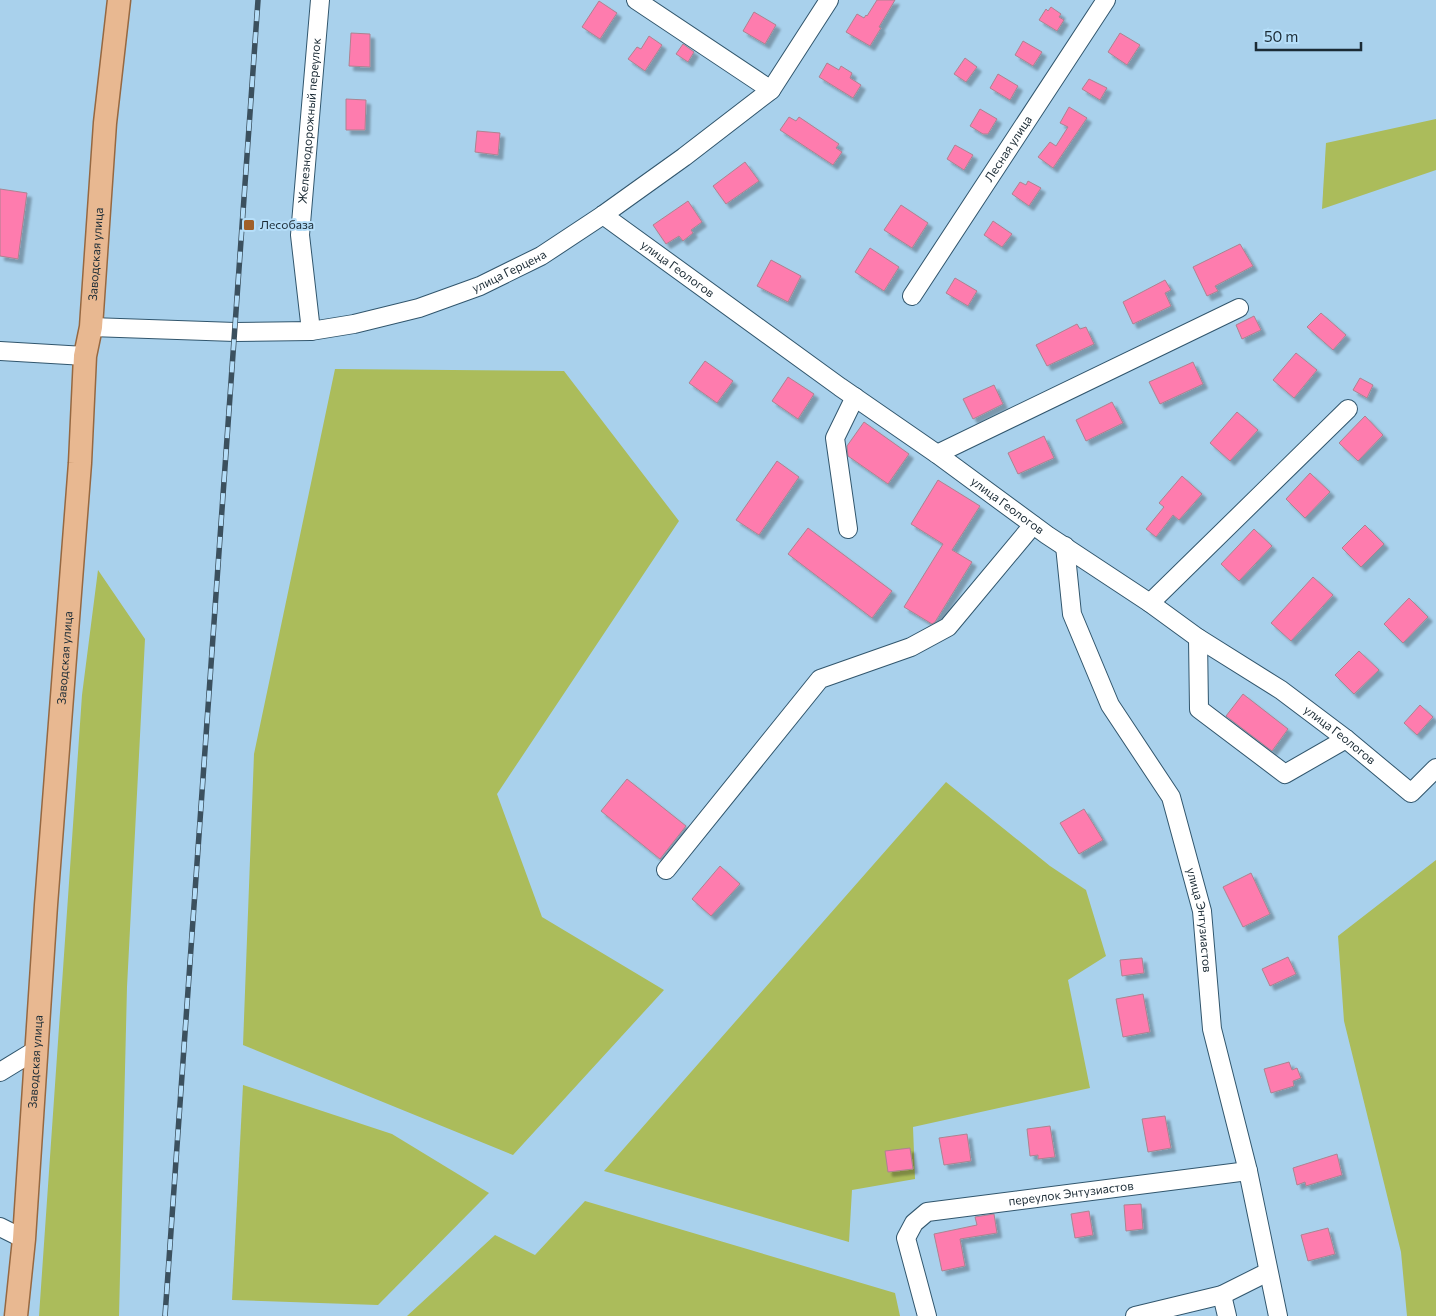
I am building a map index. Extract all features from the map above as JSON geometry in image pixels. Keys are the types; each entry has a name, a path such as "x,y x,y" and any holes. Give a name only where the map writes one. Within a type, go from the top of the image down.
{"main road":[{"name":"Заводская улица","path":"16,1316 24,1239 46,905 80,463 85,356 91,327 105,122 119,0"}],"street":[{"name":"Железнодорожный переулок","path":"311,331 300,235 320,0"},
{"path":"636,0 771,90"},
{"name":"улица Герцена","path":"91,327 235,332 311,331 354,324 419,308 480,286 541,256 603,215 684,157 771,90 829,0"},
{"name":"Лесная улица","path":"912,296 1106,0"},
{"name":"улица Геологов","path":"603,215 1034,525 1150,603 1198,638 1281,690 1346,739 1411,793 1436,768"},
{"path":"937,454 1239,308"},
{"path":"0,351 85,356"},
{"path":"848,529 835,438 855,397"},
{"path":"1150,603 1348,409"},
{"path":"666,870 820,679 911,648 948,627 1034,525"},
{"name":"улица Энтузиастов","path":"1065,546 1072,614 1110,705 1171,797 1202,911 1212,1029 1248,1171 1278,1316"},
{"path":"1198,638 1199,709 1284,774 1346,739"},
{"path":"0,1072 36,1050"},
{"name":"переулок Энтузиастов","path":"927,1316 906,1238 914,1223 927,1212 1248,1171"},
{"path":"0,1228 24,1239"},
{"path":"1135,1316 1222,1295 1268,1272"},
{"path":"1222,1295 1227,1316"}],"green space":[{"path":"1436,119 1436,170 1322,209 1326,143"},
{"path":"335,369 564,371 679,521 497,794 542,917 664,990 513,1155 243,1045 254,754"},
{"path":"98,570 145,639 127,987 119,1316 39,1316 82,695"},
{"path":"946,782 1050,866 1086,890 1106,956 1068,980 1090,1088 913,1127 915,1179 852,1190 849,1242 604,1171"},
{"path":"1436,860 1436,1316 1407,1316 1401,1252 1344,1021 1338,936"},
{"path":"243,1085 392,1134 489,1193 378,1305 232,1300"},
{"path":"585,1201 895,1293 900,1316 407,1316 495,1235 535,1255"}],"building":[{"path":"877,0 895,0 870,46 846,32 857,14 864,18 867,16"},
{"path":"599,1 617,13 600,39 582,27"},
{"path":"1051,7 1061,14 1059,17 1064,20 1057,31 1039,20 1046,9 1048,11"},
{"path":"754,12 776,25 765,44 743,31"},
{"path":"351,33 370,34 370,67 349,66"},
{"path":"1120,33 1140,45 1127,65 1108,52"},
{"path":"649,36 662,45 645,71 628,59 637,47 641,49"},
{"path":"1023,41 1042,52 1033,66 1015,55"},
{"path":"683,44 694,52 688,62 676,54"},
{"path":"965,58 977,67 966,82 954,74"},
{"path":"827,63 839,70 841,66 852,73 850,78 861,85 853,98 819,77"},
{"path":"998,74 1018,86 1010,100 990,88"},
{"path":"1089,79 1107,88 1100,100 1082,89"},
{"path":"346,99 366,100 365,130 346,130"},
{"path":"1069,107 1087,118 1053,168 1038,157 1050,142 1056,146 1068,127 1060,123"},
{"path":"980,109 997,119 988,134 983,134 970,126"},
{"path":"789,117 796,121 799,117 839,144 836,148 842,152 833,165 780,130"},
{"path":"477,131 500,133 498,155 475,152"},
{"path":"955,145 973,155 964,170 947,159"},
{"path":"745,162 759,181 726,204 713,186"},
{"path":"1028,181 1041,188 1029,206 1012,194 1020,182 1026,185"},
{"path":"0,189 27,193 18,259 0,256"},
{"path":"688,201 702,222 691,230 693,233 683,241 679,236 666,244 653,225"},
{"path":"901,205 928,223 912,248 884,230"},
{"path":"993,221 1012,234 1002,247 984,235"},
{"path":"1240,244 1253,266 1215,286 1218,291 1207,296 1193,267"},
{"path":"870,248 899,267 884,291 855,272"},
{"path":"771,260 801,276 788,302 757,286"},
{"path":"955,278 977,291 968,306 946,293"},
{"path":"1165,280 1171,290 1165,293 1171,306 1133,324 1123,302"},
{"path":"1321,313 1346,335 1333,350 1307,327"},
{"path":"1254,316 1261,330 1242,339 1236,325"},
{"path":"1077,324 1080,329 1086,327 1094,344 1047,366 1036,345"},
{"path":"1296,353 1317,370 1294,398 1273,380"},
{"path":"705,361 733,381 717,403 689,383"},
{"path":"1193,362 1203,384 1160,404 1149,382"},
{"path":"788,377 814,394 798,419 772,401"},
{"path":"1360,378 1373,385 1367,398 1353,390"},
{"path":"994,385 1003,404 973,419 963,399"},
{"path":"1112,402 1123,423 1086,441 1076,420"},
{"path":"1237,412 1258,430 1230,461 1210,443"},
{"path":"1365,416 1383,435 1358,461 1339,443"},
{"path":"864,422 909,454 888,484 848,456 847,446"},
{"path":"1044,436 1054,458 1018,474 1008,453"},
{"path":"777,461 799,477 759,535 736,520"},
{"path":"1310,473 1330,492 1305,518 1286,499"},
{"path":"1182,476 1202,494 1179,520 1173,515 1156,537 1146,529 1164,507 1159,503"},
{"path":"938,480 980,506 952,550 972,562 932,624 904,607 943,544 911,524"},
{"path":"1365,525 1384,544 1361,567 1342,548"},
{"path":"808,528 892,591 872,618 788,554"},
{"path":"1254,529 1272,546 1239,581 1221,564"},
{"path":"1313,577 1333,595 1291,641 1271,623"},
{"path":"1409,598 1428,617 1403,643 1384,624"},
{"path":"1359,651 1379,670 1354,694 1335,675"},
{"path":"1243,694 1288,729 1272,751 1226,716"},
{"path":"1420,705 1433,717 1417,735 1404,723"},
{"path":"627,779 686,826 660,859 601,811"},
{"path":"1084,809 1103,840 1079,854 1060,823"},
{"path":"720,866 740,884 711,916 692,899"},
{"path":"1251,873 1270,914 1243,927 1223,887"},
{"path":"1288,957 1296,974 1270,986 1262,969"},
{"path":"1142,958 1144,973 1122,976 1120,960"},
{"path":"1143,994 1150,1032 1123,1037 1116,999"},
{"path":"1289,1062 1292,1070 1297,1068 1301,1078 1293,1081 1294,1086 1271,1093 1264,1069"},
{"path":"1165,1116 1171,1148 1148,1152 1142,1119"},
{"path":"1050,1126 1055,1157 1038,1159 1038,1155 1030,1156 1027,1129"},
{"path":"967,1134 971,1161 944,1165 939,1138"},
{"path":"910,1148 913,1169 888,1172 885,1151"},
{"path":"1337,1154 1342,1175 1306,1186 1305,1182 1297,1185 1293,1168"},
{"path":"1141,1204 1143,1229 1126,1231 1124,1205"},
{"path":"1089,1211 1093,1235 1075,1238 1071,1214"},
{"path":"994,1214 997,1233 960,1239 965,1266 942,1271 934,1234 977,1225 975,1217"},
{"path":"1328,1228 1335,1254 1308,1261 1301,1235"}],"railway":[{"path":"165,1316 258,0"}],"place":[{"name":"Лесобаза","path":"249,225"}]}
